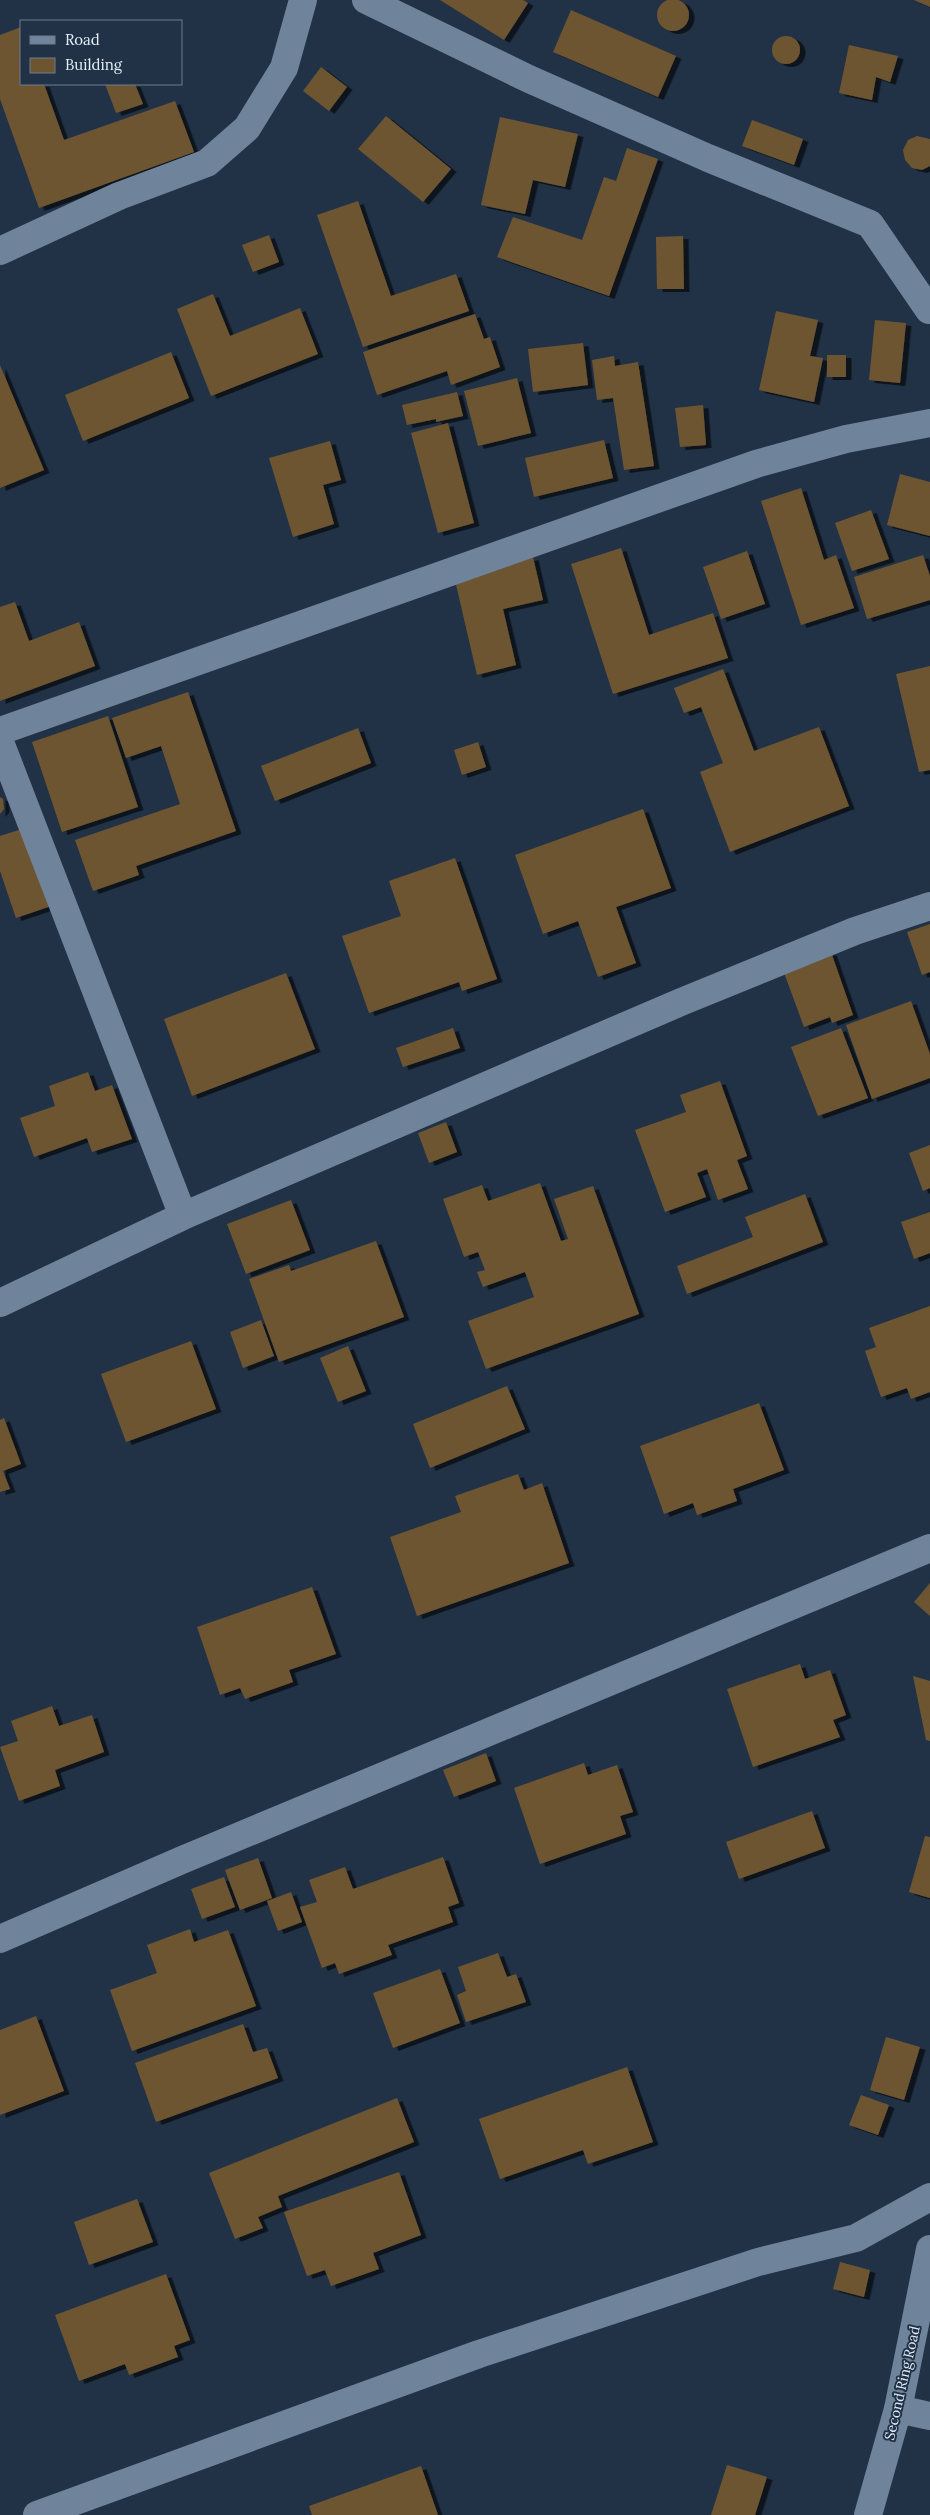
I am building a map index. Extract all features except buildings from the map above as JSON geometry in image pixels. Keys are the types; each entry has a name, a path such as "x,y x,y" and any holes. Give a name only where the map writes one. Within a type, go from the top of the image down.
{"street":[{"path":"0,251 119,196 207,163 246,128 284,68 303,0"},
{"path":"366,0 565,94 708,158 870,224 930,312"},
{"path":"0,731 756,464 846,439 930,423"},
{"path":"0,742 183,1216"},
{"path":"0,1303 183,1216 681,1002 855,931 930,906"},
{"path":"0,1939 182,1860 930,1548"},
{"path":"37,2515 479,2354 758,2262 856,2238 930,2197"},
{"name":"Second Ring Road","path":"868,2515 898,2409 930,2249"},
{"path":"898,2409 930,2416"}]}
